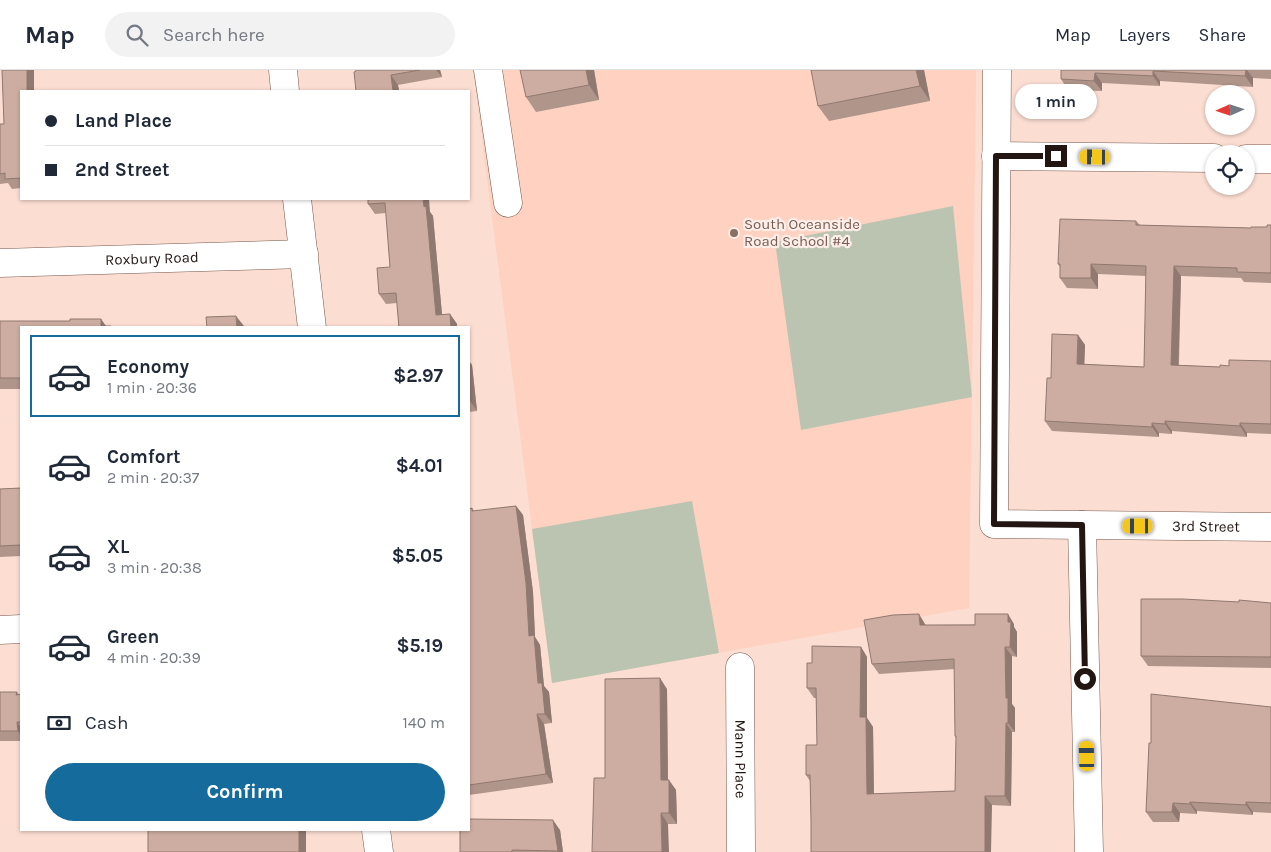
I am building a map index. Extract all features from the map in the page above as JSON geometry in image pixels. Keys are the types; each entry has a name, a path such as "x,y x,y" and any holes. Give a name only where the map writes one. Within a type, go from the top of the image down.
{"street":[{"path":"283,70 285,90"},
{"path":"488,70 508,203"},
{"path":"997,70 996,156 1205,158"},
{"name":"3rd Street","path":"996,156 994,524 1271,527"},
{"path":"1255,158 1271,159"},
{"path":"298,200 312,326"},
{"name":"Roxbury Road","path":"0,263 304,254"},
{"path":"1082,525 1089,852"},
{"path":"0,630 20,629"},
{"name":"Mann Place","path":"740,667 741,852"},
{"path":"376,831 379,852"}],"shaded area":[{"name":"South Oceanside Road School #4","path":"473,70 976,70 969,608 552,683"}],"green space":[{"path":"953,206 972,397 801,430 775,242"},
{"path":"692,501 719,653 552,683 532,529"}],"building":[{"path":"2,70 27,70 27,90 20,90 20,178 5,179 5,173 0,174 0,124 4,124"},
{"path":"420,70 391,75 393,90 356,90 354,72"},
{"path":"520,70 586,70 589,85 526,97"},
{"path":"811,70 916,70 920,86 818,106"},
{"path":"1061,70 1246,70 1245,76 1153,71 1153,76 1095,73 1094,81 1061,79"},
{"path":"368,200 423,200 424,207 426,206 436,315 450,314 451,326 399,326 396,293 379,294 377,268 390,267 385,203 368,204"},
{"path":"1060,219 1136,221 1136,225 1251,228 1271,225 1271,273 1237,272 1237,268 1174,266 1171,365 1220,367 1220,365 1229,366 1229,360 1271,361 1271,424 1240,423 1240,426 1165,421 1165,424 1152,423 1152,427 1045,421 1047,378 1051,378 1052,334 1078,335 1077,364 1144,367 1146,266 1091,264 1091,278 1060,278 1060,264 1058,264"},
{"path":"236,316 237,326 207,326 206,317"},
{"path":"70,319 101,319 101,326 20,326 20,378 0,378 0,321 70,321"},
{"path":"20,488 20,545 0,546 0,489"},
{"path":"516,506 526,583 529,636 534,635 538,683 542,683 545,714 537,714 546,774 470,785 470,509 472,508 472,511"},
{"path":"1141,599 1239,602 1239,600 1271,603 1271,657 1141,656"},
{"path":"919,614 920,625 975,625 975,614 1008,614 1008,622 1011,622 1010,647 1005,647 1008,723 1006,723 1005,796 985,796 985,852 811,852 810,775 806,775 806,745 817,745 816,688 807,688 807,663 812,663 812,646 861,647 860,717 866,717 867,794 955,791 954,659 872,664 864,620 893,615"},
{"path":"660,678 661,780 669,780 669,813 661,813 662,852 592,852 594,778 605,778 605,679"},
{"path":"0,692 17,692 16,695 20,694 20,722 17,722 18,731 0,731"},
{"path":"1151,694 1271,707 1271,803 1246,802 1246,805 1173,803 1172,812 1146,812 1149,743 1151,743"},
{"path":"470,819 553,820 558,851 460,852 460,831 470,831"},
{"path":"148,831 299,831 299,852 148,852"}],"place":[{"name":"South Oceanside Road School #4","path":"734,233"}],"route":[{"path":"1056,156 996,156 994,524 1082,525 1085,679"}]}
